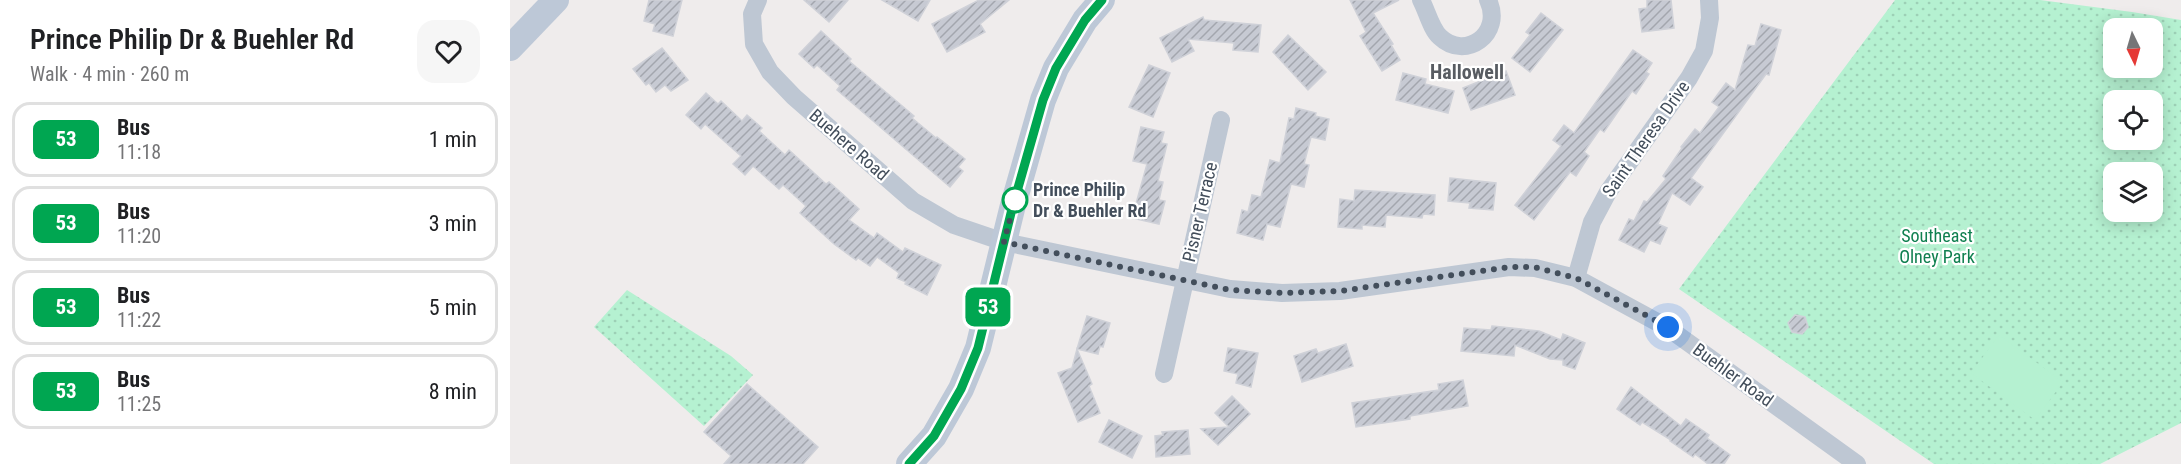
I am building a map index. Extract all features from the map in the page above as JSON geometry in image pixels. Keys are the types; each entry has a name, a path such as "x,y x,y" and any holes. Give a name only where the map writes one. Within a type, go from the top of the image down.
{"street":[{"path":"510,48 556,0"},
{"name":"Buehere Road","path":"759,0 752,14 754,44 770,72 794,97 913,201 954,225 1004,242"},
{"path":"909,464 934,436 961,389 978,348 1004,242 1047,90 1056,68 1085,20 1102,0"},
{"path":"1421,0 1438,36 1449,44 1463,46 1474,43 1485,36 1491,26 1493,11 1488,0"},
{"name":"Saint Theresa Drive","path":"1576,278 1592,222 1608,192 1689,78 1704,51 1710,18 1709,0"},
{"name":"Pisner Terrace","path":"1164,374 1221,120"},
{"name":"Buehler Road","path":"1004,242 1230,290 1282,293 1340,291 1509,267 1534,267 1576,278 1668,327 1857,464"}],"green space":[{"name":"Southeast Olney Park","path":"1895,0 2040,0 2181,20 2181,423 2100,464 1934,464 1679,289"},
{"path":"627,290 731,356 753,375 704,426 594,327"},
{"path":"1999,335 2063,382 2035,420 1971,373"}],"building":[{"path":"649,0 682,0 673,36 653,31 655,24 644,21"},
{"path":"804,0 848,0 829,22"},
{"path":"882,0 930,0 918,21"},
{"path":"979,0 1009,0 980,24 985,32 947,52 932,24"},
{"path":"1350,0 1399,0 1373,13 1393,44 1391,45 1400,60 1382,71 1360,36 1366,32"},
{"path":"1647,0 1671,0 1674,28 1642,32 1639,9 1647,8"},
{"path":"1541,13 1563,30 1530,72 1512,58 1530,35 1526,32"},
{"path":"1203,17 1204,20 1261,25 1258,52 1233,50 1234,43 1188,39 1194,51 1172,62 1160,38"},
{"path":"1761,24 1781,30 1769,75 1766,74 1691,178 1703,187 1690,205 1672,193 1658,224 1667,228 1660,244 1650,240 1644,252 1619,240 1629,219 1634,221 1644,201 1647,202 1666,179 1663,176 1681,147 1695,129 1700,133 1719,107 1712,102 1726,83 1735,90 1748,45 1755,46"},
{"path":"821,31 851,59 849,61 914,116 912,118 965,159 958,167 963,171 950,187 837,90 840,86 817,65 814,68 799,54"},
{"path":"1288,35 1326,72 1308,90 1273,52"},
{"path":"662,48 688,80 671,91 665,85 656,92 649,83 646,85 633,69"},
{"path":"1633,50 1652,63 1646,72 1649,74 1636,94 1632,91 1604,132 1600,129 1584,152 1589,156 1576,176 1570,172 1534,220 1515,205 1561,146 1553,140 1564,125 1574,133"},
{"path":"1149,65 1170,73 1153,117 1129,107"},
{"path":"1506,71 1515,95 1471,110 1463,88"},
{"path":"1403,73 1426,79 1425,84 1454,91 1448,113 1396,100"},
{"path":"706,93 718,104 721,101 742,121 747,115 762,128 759,131 785,155 789,150 826,184 829,182 859,209 849,220 874,238 877,233 903,252 905,248 941,265 927,295 897,278 899,273 877,257 870,266 858,258 856,260 834,244 800,213 806,206 783,185 779,189 753,166 745,175 733,164 741,156 705,124 701,129 686,115"},
{"path":"1296,108 1329,119 1325,140 1311,137 1304,164 1309,165 1304,187 1291,184 1280,227 1267,224 1263,240 1237,233 1242,210 1248,212 1252,195 1261,197 1270,160 1280,163 1289,118 1294,119"},
{"path":"1141,127 1164,132 1161,143 1167,144 1158,181 1163,182 1159,200 1165,201 1159,224 1132,218 1147,164 1133,161"},
{"path":"1450,178 1496,183 1493,210 1469,208 1470,203 1448,201"},
{"path":"1355,190 1435,195 1434,215 1423,214 1422,218 1386,215 1385,227 1362,225 1362,229 1338,227 1340,199 1354,201"},
{"path":"1795,315 1805,317 1808,327 1802,334 1792,332 1788,323"},
{"path":"1087,316 1110,323 1103,347 1100,346 1098,354 1077,349"},
{"path":"1492,326 1539,331 1561,340 1563,334 1585,343 1575,369 1563,365 1563,360 1550,359 1515,345 1514,356 1461,351 1464,328 1491,330"},
{"path":"1346,344 1353,366 1302,382 1294,356 1316,349 1318,353"},
{"path":"1228,348 1258,353 1251,387 1236,383 1238,374 1224,371"},
{"path":"1077,349 1092,384 1089,386 1100,413 1078,422 1058,373 1072,368"},
{"path":"1463,380 1468,406 1410,416 1410,419 1356,427 1352,403 1439,390 1438,384"},
{"path":"747,384 818,447 803,464 724,464 731,456 704,432"},
{"path":"1631,387 1681,426 1686,419 1709,435 1707,438 1730,455 1724,464 1708,464 1695,454 1693,457 1671,440 1642,422 1640,425 1617,409"},
{"path":"1232,396 1250,414 1218,445 1201,429 1229,427 1215,413"},
{"path":"1109,420 1142,436 1132,458 1099,442"},
{"path":"1188,430 1190,454 1156,457 1155,436 1163,435 1162,432"}],"bus line":[{"name":"53","path":"909,464 934,436 961,389 978,348 1012,209 1043,100 1056,68 1085,20 1102,0"}],"place":[{"name":"Prince Philip Dr & Buehler Rd","path":"1015,200"}],"district":[{"name":"Hallowell","path":"1467,72"}],"route":[{"path":"1015,200 1004,242 1230,290 1282,293 1340,291 1509,267 1534,267 1576,278 1668,327"}]}
